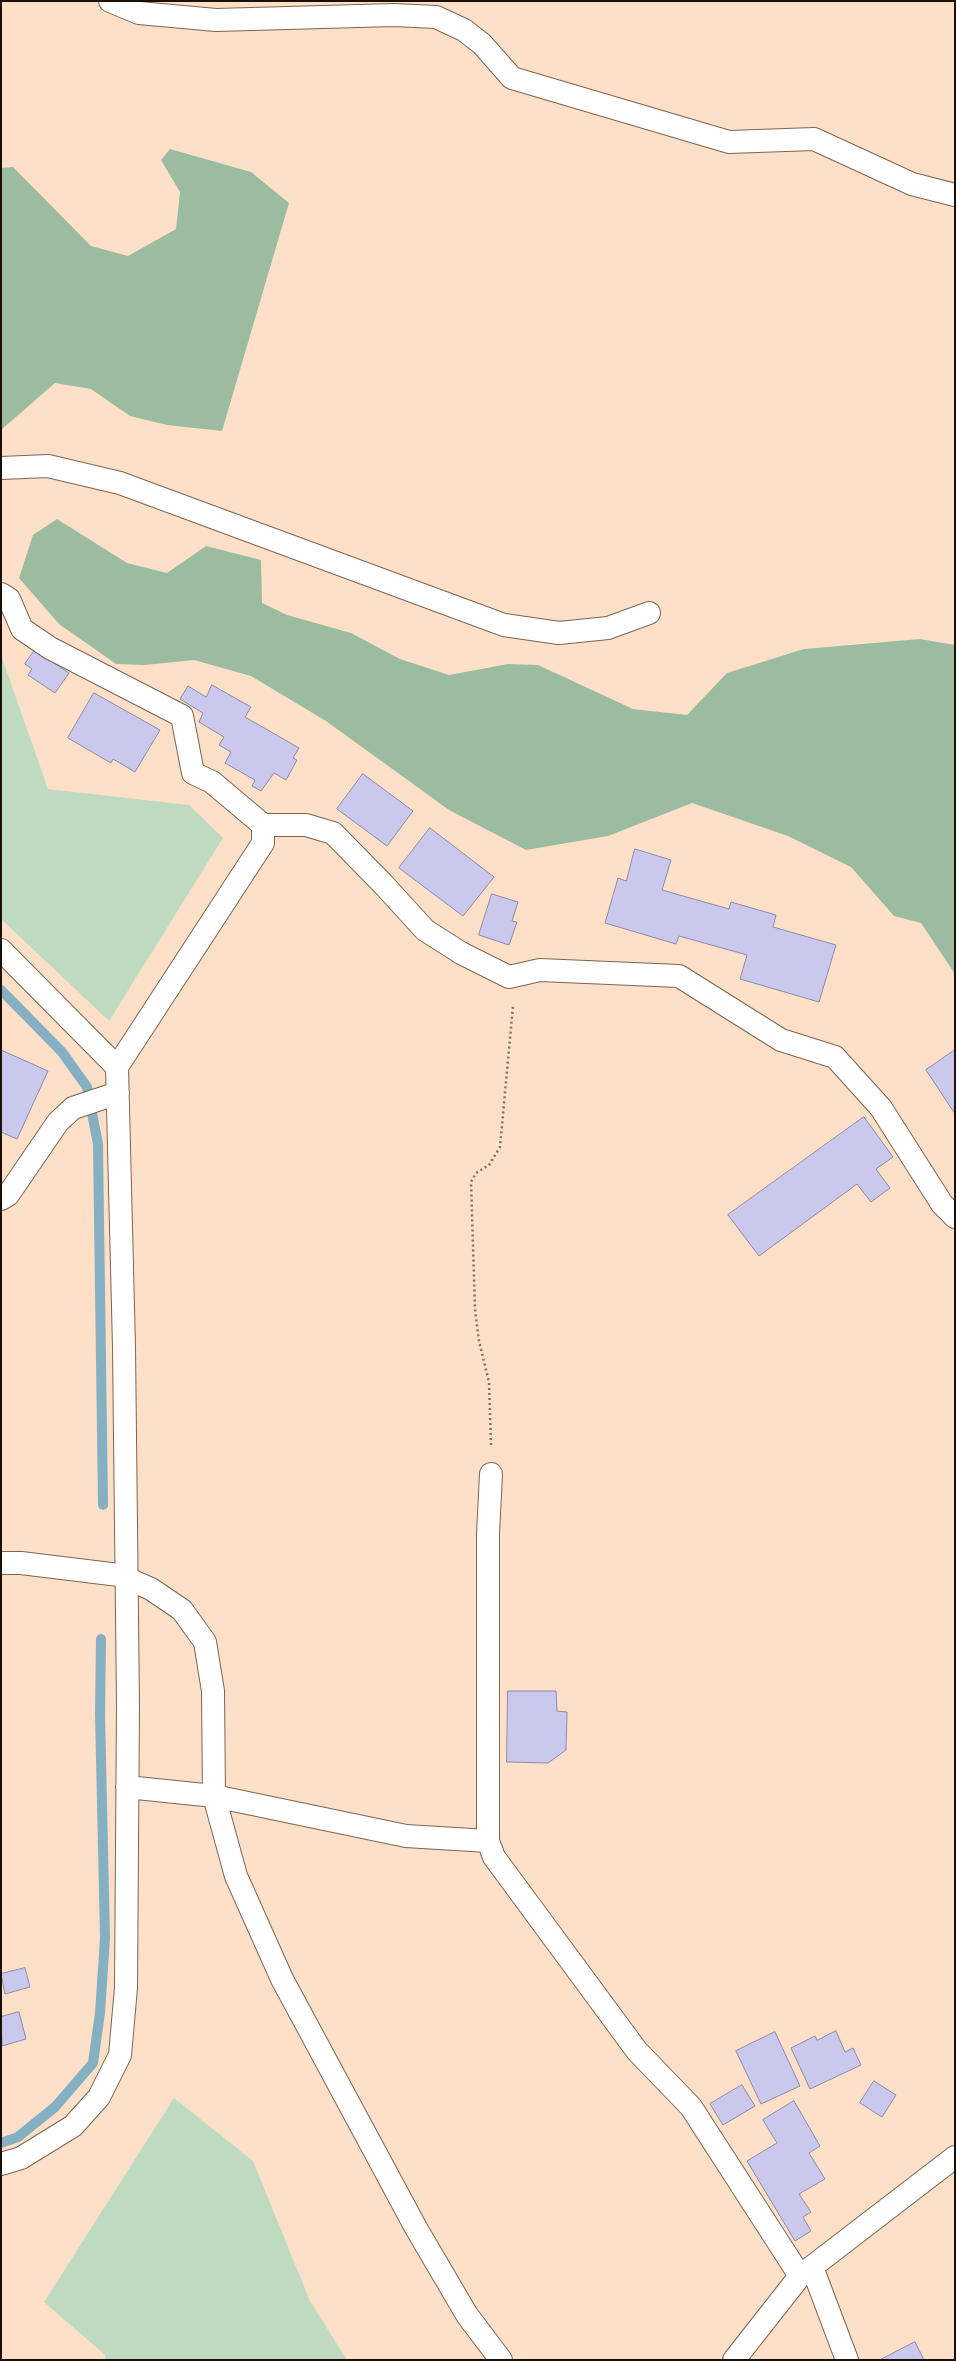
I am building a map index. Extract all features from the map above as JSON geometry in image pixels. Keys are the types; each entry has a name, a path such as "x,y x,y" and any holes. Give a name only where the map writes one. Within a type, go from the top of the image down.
{"street":[{"path":"110,1 139,13 216,20 394,14 436,17 464,30 482,44 512,78 729,142 814,139 912,184 955,195"},
{"path":"1,468 48,466 120,483 504,625 559,633 608,628 649,613"},
{"path":"1,594 9,599 22,629 39,640 182,716 193,773 212,782 263,825 306,825 333,833 384,885 425,930 461,953 509,977 540,970 679,976 782,1040 834,1057 881,1108 942,1204 955,1217"},
{"path":"1,2164 21,2158 72,2126 99,2097 120,2055 126,1988 128,1787 127,1579 117,1067 263,843 263,825"},
{"path":"1,950 117,1067"},
{"path":"1,1199 8,1195 58,1122 72,1108 118,1093"},
{"path":"492,1474 488,1534 488,1841 494,1857 638,2051 692,2107 806,2271 847,2360"},
{"path":"1,1563 21,1563 119,1575 151,1589 182,1610 205,1642 213,1691 214,1796 236,1876 282,1978 416,2228 467,2315 501,2360"},
{"path":"128,1787 214,1796 406,1836 488,1841"},
{"path":"734,2360 806,2271 955,2157"}],"path":[{"path":"492,1474 489,1382 479,1341 475,1309 471,1182 476,1173 489,1165 500,1147 513,999 509,977"}],"green space":[{"path":"170,149 251,172 289,203 222,431 167,425 130,416 91,389 55,383 1,430 1,168 13,167 91,246 128,256 176,229 180,192 161,160"},
{"path":"57,519 127,563 167,573 206,546 261,560 262,603 287,615 351,633 400,659 449,675 508,664 538,665 633,709 687,715 727,673 804,649 920,639 955,645 955,974 921,923 894,916 851,867 788,836 692,803 608,836 526,850 449,810 326,721 251,676 194,660 145,665 116,664 59,624 19,578 33,535"},
{"path":"1,655 48,789 189,805 223,838 109,1021 1,919"},
{"path":"174,2098 253,2161 310,2301 347,2360 105,2360 105,2355 44,2302"}],"building":[{"path":"35,650 69,673 55,693 28,675 32,669 25,664"},
{"path":"212,685 251,707 245,717 299,748 293,758 297,760 286,780 274,773 261,791 252,786 255,780 225,763 231,752 219,745 224,737 199,722 203,713 180,699 188,686 206,697"},
{"path":"94,693 160,730 135,772 113,759 111,763 68,738"},
{"path":"363,774 413,811 387,846 337,809"},
{"path":"430,828 494,877 463,916 399,868"},
{"path":"635,849 671,860 662,890 729,909 731,902 776,915 773,927 836,945 819,1002 740,979 747,955 679,936 676,944 605,923 618,878 626,881"},
{"path":"492,894 518,902 512,921 517,922 509,945 479,935"},
{"path":"1,1050 48,1071 17,1139 1,1132"},
{"path":"955,1050 955,1114 926,1070"},
{"path":"864,1117 893,1157 876,1169 890,1188 871,1202 857,1184 759,1256 728,1215"},
{"path":"508,1691 556,1691 557,1711 567,1712 566,1750 548,1763 507,1762"},
{"path":"25,1968 30,1987 5,1994 1,1974"},
{"path":"19,2012 26,2039 2,2046 1,2017"},
{"path":"836,2031 845,2052 853,2048 861,2065 810,2089 791,2048 815,2036 817,2040"},
{"path":"775,2032 800,2086 761,2104 736,2051"},
{"path":"874,2081 896,2095 882,2117 860,2103"},
{"path":"742,2085 755,2106 723,2125 710,2104"},
{"path":"794,2101 820,2146 809,2153 825,2179 799,2194 811,2212 803,2217 811,2231 795,2241 747,2161 777,2143 763,2120"},
{"path":"915,2342 924,2360 880,2360"}],"waterway":[{"path":"1,990 62,1052 87,1087 98,1144 103,1505"},
{"path":"1,2143 18,2137 55,2107 93,2063 100,2013 105,1938 100,1714 101,1639"}]}
